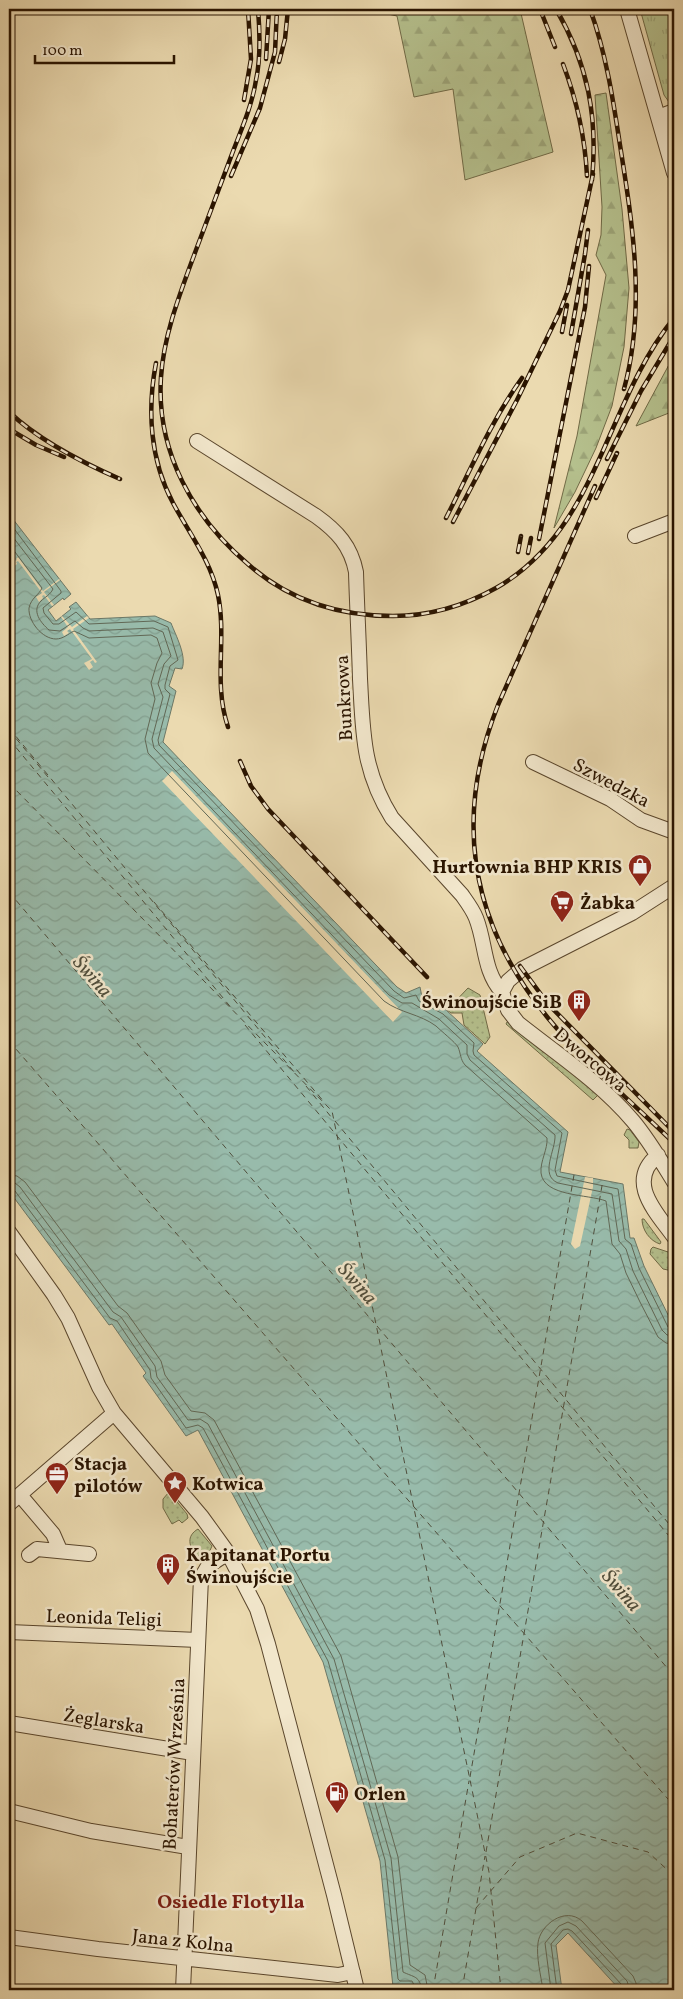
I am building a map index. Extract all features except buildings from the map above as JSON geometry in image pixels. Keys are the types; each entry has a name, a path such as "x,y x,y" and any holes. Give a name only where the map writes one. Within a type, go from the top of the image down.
{"street":[{"path":"626,9 658,117 668,128 674,173"},
{"path":"658,117 674,111"},
{"name":"Bunkrowa","path":"197,441 334,529 346,545 354,562 356,572 364,739 369,768 392,818 462,895 471,908 480,931 488,969 502,992"},
{"path":"634,536 674,520"},
{"name":"Szwedzka","path":"534,762 610,798 641,820 674,832"},
{"path":"502,992 508,981 522,969 632,913 674,886"},
{"name":"Dworcowa","path":"502,992 504,1004 518,1023 604,1092 631,1119 674,1182"},
{"path":"658,1156 653,1160 644,1178 644,1194 674,1237"},
{"path":"9,1232 68,1318 99,1387 114,1413 202,1517 228,1553 256,1609 268,1644 357,1990"},
{"path":"9,1504 114,1413"},
{"path":"20,1495 53,1534 60,1550"},
{"path":"29,1556 37,1549 89,1554"},
{"name":"Bohaterów Września","path":"183,1990 188,1847 202,1574 208,1566 228,1553"},
{"name":"Leonida Teligi","path":"9,1632 198,1640"},
{"name":"Żeglarska","path":"9,1723 193,1753"},
{"path":"9,1811 91,1831 188,1847"},
{"name":"Jana z Kolna","path":"9,1937 185,1959 338,1975 353,1972"}],"green space":[{"path":"365,9 520,9 553,152 465,180 453,89 414,97 397,16"},
{"path":"640,9 674,9 674,102 669,102 664,95"},
{"path":"606,93 622,209 629,288 624,347 612,406 596,448 575,492 554,528 577,436 606,275 596,255 601,235 602,207 595,95"},
{"path":"672,359 674,360 674,411 636,426"},
{"path":"468,988 480,995 490,1037 485,1044 464,1025 462,1013 451,1013 447,1010"},
{"path":"507,1022 599,1094 593,1100 506,1024"},
{"path":"627,1129 630,1130 639,1142 638,1148 629,1148 629,1140 624,1135"},
{"path":"642,1219 644,1219 661,1242 660,1244 647,1234 643,1227"},
{"path":"653,1247 674,1254 674,1263 668,1270 663,1269 650,1254"},
{"path":"169,1492 187,1514 188,1518 182,1523 179,1520 172,1524 163,1508 163,1499"},
{"path":"198,1529 212,1546 207,1557 196,1556 190,1545 190,1538"}],"water":[{"name":"Świna","path":"9,514 71,594 48,610 56,621 71,609 69,607 76,602 90,619 155,616 171,623 180,646 183,664 182,669 175,668 169,686 176,691 163,742 397,987 406,993 420,987 422,997 446,1010 483,1044 477,1051 568,1132 560,1172 623,1184 630,1238 634,1238 644,1266 674,1327 674,1990 620,1990 568,1933 556,1945 562,1990 410,1990 409,1985 393,1987 380,1861 323,1662 198,1430 186,1436 143,1376 146,1373 112,1324 109,1325 9,1191"}],"pier":[{"path":"18,557 43,591 60,580 44,592 54,605 52,606 44,595 39,602 36,597 42,593 18,561 13,567 10,563 17,560"},
{"path":"62,616 72,627 87,616 89,618 73,629 97,662 95,663 93,660 90,662 93,667 89,670 84,663 92,659 70,629 67,631 69,633 64,636 62,632 68,627"},
{"path":"172,771 402,1012 393,1022 162,781"},
{"path":"585,1177 593,1178 593,1187 580,1246 575,1249 571,1244"}],"ferry route":[{"path":"9,728 294,1072"},
{"path":"9,730 48,777"},
{"path":"9,739 233,1010"},
{"path":"9,783 332,1111 489,1872 501,1990"},
{"path":"9,892 374,1323"},
{"path":"154,902 325,1103"},
{"path":"245,1025 674,1542"},
{"path":"9,1041 674,1806"},
{"path":"306,1086 332,1118"},
{"path":"335,1121 674,1530"},
{"path":"470,1777 574,1175"},
{"path":"486,1852 603,1180"},
{"path":"377,1326 674,1676"},
{"path":"433,1990 469,1781"},
{"path":"476,1908 520,1857 577,1833 648,1852 674,1876"},
{"path":"462,1990 485,1856"}],"railway":[{"path":"244,100 251,59 248,9"},
{"path":"258,9 260,36 258,71 252,99 169,328 161,377 161,404 165,431 172,457 182,481 195,504 229,546 264,577 298,597 316,604 353,613 393,616 406,616 446,609 496,588 530,563 557,533 579,499 650,352 674,318"},
{"path":"266,59 269,9"},
{"path":"231,176 260,108 275,52 277,9"},
{"path":"279,62 285,39 288,9"},
{"path":"540,9 555,47"},
{"path":"556,9 576,50 588,91 593,134 592,180"},
{"path":"590,9 605,59 612,93 633,237 636,298 631,359 624,389"},
{"path":"563,64 580,119 587,176"},
{"path":"453,522 517,400 560,311 568,290 593,174"},
{"path":"571,334 588,230"},
{"path":"539,539 585,307 589,266"},
{"path":"562,332 567,305"},
{"path":"607,459 641,391 674,336"},
{"path":"156,363 151,417 155,452 165,487 205,559 215,583 221,628 221,694 228,727"},
{"path":"446,518 500,411 522,378"},
{"path":"9,412 21,423 61,450 120,479"},
{"path":"9,429 36,445 64,457"},
{"path":"596,498 617,453"},
{"path":"595,486 498,705 484,747 476,789 473,829 477,869 486,907 501,945 522,982 548,1018 577,1050 674,1143"},
{"path":"518,552 521,536"},
{"path":"528,553 531,538"},
{"path":"240,761 251,786 268,809 427,977"},
{"path":"520,966 548,1004 674,1132"}],"place":[{"name":"Hurtownia BHP KRIS","path":"640,887"},
{"name":"Żabka","path":"562,923"},
{"name":"Świnoujście SiB","path":"579,1022"},
{"name":"Stacja pilotów","path":"57,1495"},
{"name":"Kotwica","path":"175,1504"},
{"name":"Kapitanat Portu Świnoujście","path":"168,1586"},
{"name":"Orlen","path":"337,1814"}],"district":[{"name":"Osiedle Flotylla","path":"231,1901"}]}
